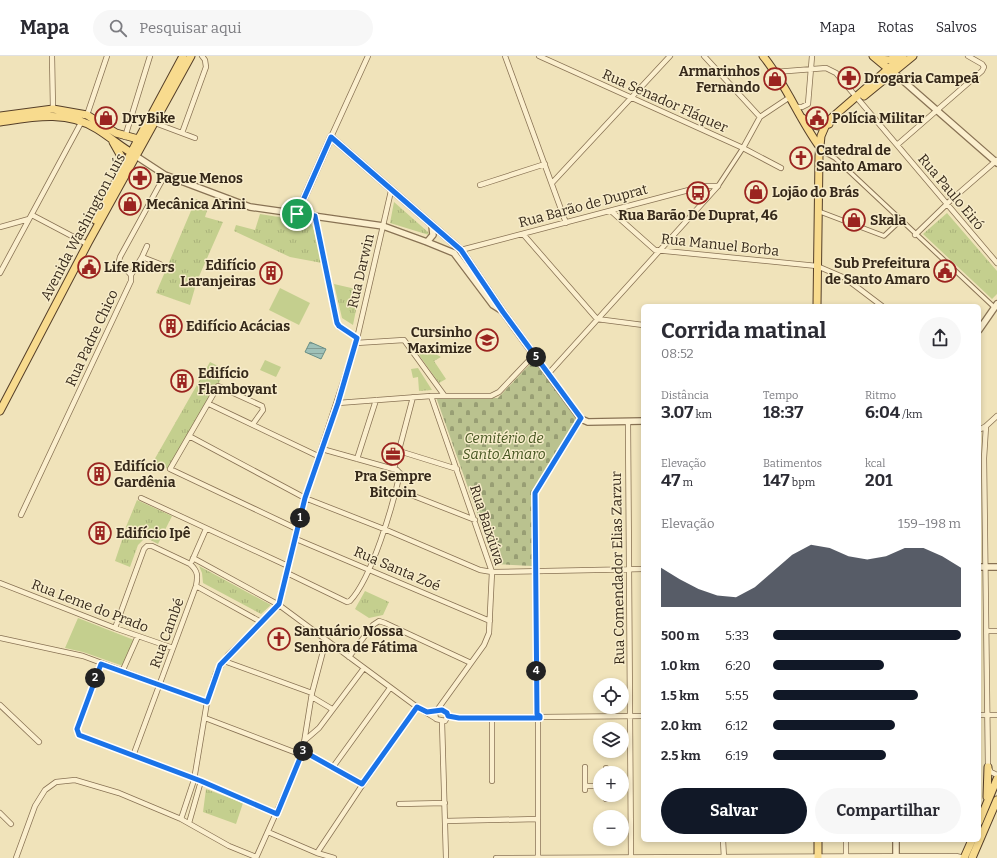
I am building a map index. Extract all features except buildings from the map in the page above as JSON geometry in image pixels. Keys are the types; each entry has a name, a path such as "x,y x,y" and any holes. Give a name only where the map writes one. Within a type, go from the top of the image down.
{"main road":[{"name":"Avenida Washington Luís","path":"0,401 134,154 138,139 182,56"},
{"name":"Avenida Washington Luís","path":"0,411 122,170 155,123 191,56"},
{"path":"763,56 775,72 819,148"},
{"path":"874,57 887,60 894,56"},
{"path":"891,71 903,56"},
{"path":"817,304 819,148 826,126 891,71 913,56"},
{"path":"874,57 891,71"},
{"path":"0,116 53,108 87,115 116,133 125,137 138,139"},
{"path":"0,122 42,116 58,116 82,122 96,128 134,154"},
{"path":"801,117 811,125 818,127 826,126"},
{"path":"111,139 122,158 122,170"},
{"path":"987,802 988,767"},
{"path":"981,817 997,779"},
{"path":"981,837 997,800"},
{"path":"818,842 818,857"},
{"path":"964,858 971,842"},
{"path":"972,858 979,842"}],"street":[{"path":"52,56 53,108"},
{"path":"87,115 106,56"},
{"path":"125,137 150,56"},
{"path":"182,133 206,67 205,60 202,56"},
{"path":"297,214 368,56"},
{"path":"505,56 566,223"},
{"name":"Rua Senador Fláquer","path":"539,56 742,148 781,168"},
{"path":"552,183 670,56"},
{"path":"704,56 760,117"},
{"path":"795,107 802,107 808,104 812,56"},
{"path":"897,145 984,69 982,64 968,56"},
{"name":"Rua Paulo Eiró","path":"775,72 831,69 858,98 997,263"},
{"path":"891,71 996,161 947,204 915,235"},
{"path":"549,373 718,186 760,117 790,97"},
{"path":"0,273 82,122"},
{"path":"155,123 195,138"},
{"path":"331,137 461,250 503,312 581,418 588,422 641,421"},
{"path":"819,148 836,158 915,235 996,307 981,327"},
{"path":"134,154 165,175 250,207 383,226 454,253 493,305 503,312"},
{"path":"480,185 545,164"},
{"path":"131,275 121,264 120,256 165,175"},
{"name":"Rua Barão de Duprat","path":"454,253 704,186 718,186"},
{"name":"Rua Darwin","path":"279,604 305,498 338,403 356,343 392,191"},
{"name":"Rua Manuel Borba","path":"611,211 651,248 817,266 845,278 879,304"},
{"path":"818,211 884,236 900,221"},
{"path":"315,216 337,323 357,338"},
{"path":"0,227 31,217 85,243"},
{"path":"427,242 433,235 432,225"},
{"path":"523,234 597,319 641,325"},
{"name":"Rua Padre Chico","path":"21,515 131,281 131,275 148,246"},
{"path":"142,258 160,264"},
{"path":"356,343 404,340 444,395"},
{"path":"338,403 444,395 491,396 495,394 534,354"},
{"path":"253,424 262,410 262,406 220,386 217,387 209,404 171,468 172,471 297,530"},
{"name":"Rua Baixiúva","path":"431,396 492,572 489,633 484,644 437,711"},
{"path":"394,469 413,397"},
{"path":"357,459 376,400"},
{"path":"209,404 320,456"},
{"path":"981,429 997,416"},
{"path":"538,858 534,571 535,493 581,418"},
{"name":"Rua Comendador Elias Zarzur","path":"628,422 630,858"},
{"path":"986,426 984,458 987,567 988,767 993,774 997,775"},
{"path":"189,436 305,498 384,529 480,570 492,572 641,569"},
{"path":"287,573 347,602 353,598 370,569 396,489 400,473 394,469 322,449"},
{"path":"399,451 457,469"},
{"path":"396,489 475,520"},
{"path":"141,498 288,566"},
{"path":"190,564 206,529"},
{"name":"Rua Santa Zoé","path":"296,539 490,621"},
{"path":"115,628 144,548 147,546 152,546 190,564 197,572 196,586 261,622"},
{"path":"193,558 279,604 390,688 442,722"},
{"path":"981,567 997,567"},
{"name":"Rua Leme do Prado","path":"0,583 115,628 173,648"},
{"name":"Rua Cambé","path":"133,756 196,586"},
{"path":"181,819 194,780 207,702 216,673 224,661 279,604"},
{"path":"349,657 373,625 379,621 471,663"},
{"path":"987,631 997,631"},
{"path":"122,672 138,636"},
{"path":"0,638 82,656 122,672 207,702"},
{"path":"16,858 36,806 45,790 56,782 75,780 108,789 181,819 229,846 256,858 277,814 302,753 312,695 326,640"},
{"path":"224,661 312,695 332,708"},
{"path":"101,664 77,729 79,735 194,780 201,781 277,814"},
{"path":"304,741 319,728 332,708 364,668"},
{"path":"333,766 390,688"},
{"path":"445,701 445,711 448,716"},
{"path":"0,705 39,742"},
{"path":"317,853 362,784 417,707"},
{"path":"435,718 437,711"},
{"path":"427,712 445,711"},
{"path":"981,715 997,715"},
{"path":"448,716 492,718 641,716"},
{"path":"442,722 445,721 448,716"},
{"path":"204,718 302,753 333,766 362,784"},
{"path":"492,718 492,781"},
{"path":"442,722 446,858"},
{"path":"585,767 585,788 593,787"},
{"path":"189,823 201,781"},
{"path":"399,804 445,803"},
{"path":"0,813 11,824"},
{"path":"445,821 538,819"},
{"path":"268,832 317,853 334,858"},
{"path":"724,842 724,857"},
{"path":"846,842 846,856"},
{"path":"896,842 896,857"},
{"path":"496,858 846,856 964,858"}],"green space":[{"path":"196,199 209,204 205,217 223,222 197,281 190,305 156,293"},
{"path":"394,202 428,232 429,235 390,223"},
{"path":"947,213 997,271 997,294 992,299 923,234"},
{"path":"260,214 310,222 313,227 322,263 290,257 234,231 236,225 255,230"},
{"path":"334,284 360,290 353,325 342,318"},
{"path":"280,288 310,303 299,325 269,310"},
{"path":"414,342 441,357 434,361 446,379 439,383 419,355"},
{"path":"265,360 281,367 276,377 260,370"},
{"name":"Cemitério de Santo Amaro","path":"534,360 577,418 533,491 532,566 495,564 436,397 498,398"},
{"path":"210,362 226,370 170,470 153,462"},
{"path":"418,368 432,390 419,391 418,377 413,378 411,369"},
{"path":"137,500 172,516 158,544 126,527"},
{"path":"126,528 144,539 138,545 130,567 115,561"},
{"path":"199,566 271,605 261,614 203,583 202,573"},
{"path":"365,591 389,602 383,615 369,618 355,609"},
{"path":"78,618 134,640 123,666 83,652 65,648"},
{"path":"206,789 243,803 236,824 203,812"}],"water":[{"path":"310,342 326,349 321,359 305,352"}],"place":[{"name":"Drogaria Campeã","path":"849,78"},
{"name":"Armarinhos Fernando","path":"775,79"},
{"name":"DryBike","path":"106,118"},
{"name":"Polícia Militar","path":"817,118"},
{"name":"Catedral de Santo Amaro","path":"801,158"},
{"name":"Pague Menos","path":"140,178"},
{"name":"Lojão do Brás","path":"756,192"},
{"name":"Rua Barão De Duprat, 46","path":"698,193"},
{"name":"Mecânica Arini","path":"130,204"},
{"name":"Skala","path":"854,220"},
{"name":"Life Riders","path":"89,267"},
{"name":"Sub Prefeitura de Santo Amaro","path":"945,271"},
{"name":"Edifício Laranjeiras","path":"271,273"},
{"name":"Edifício Acácias","path":"171,326"},
{"name":"Cursinho Maximize","path":"487,340"},
{"name":"Edifício Flamboyant","path":"182,381"},
{"name":"Pra Sempre Bitcoin","path":"393,454"},
{"name":"Edifício Gardênia","path":"99,474"},
{"name":"Edifício Ipê","path":"100,533"},
{"name":"Santuário Nossa Senhora de Fátima","path":"279,639"}],"route":[{"path":"331,137 461,250 503,312 581,418 538,486 534,500 537,714 539,714 540,718 538,720 535,717 459,718 448,716 444,710 427,712 417,707 362,784 333,766 303,751 277,814 201,781 194,780 79,735 77,733 77,729 101,664 207,702 220,665 228,655 279,604 305,498 329,425 338,403 357,338 337,323 315,216 297,214 331,137"}]}
